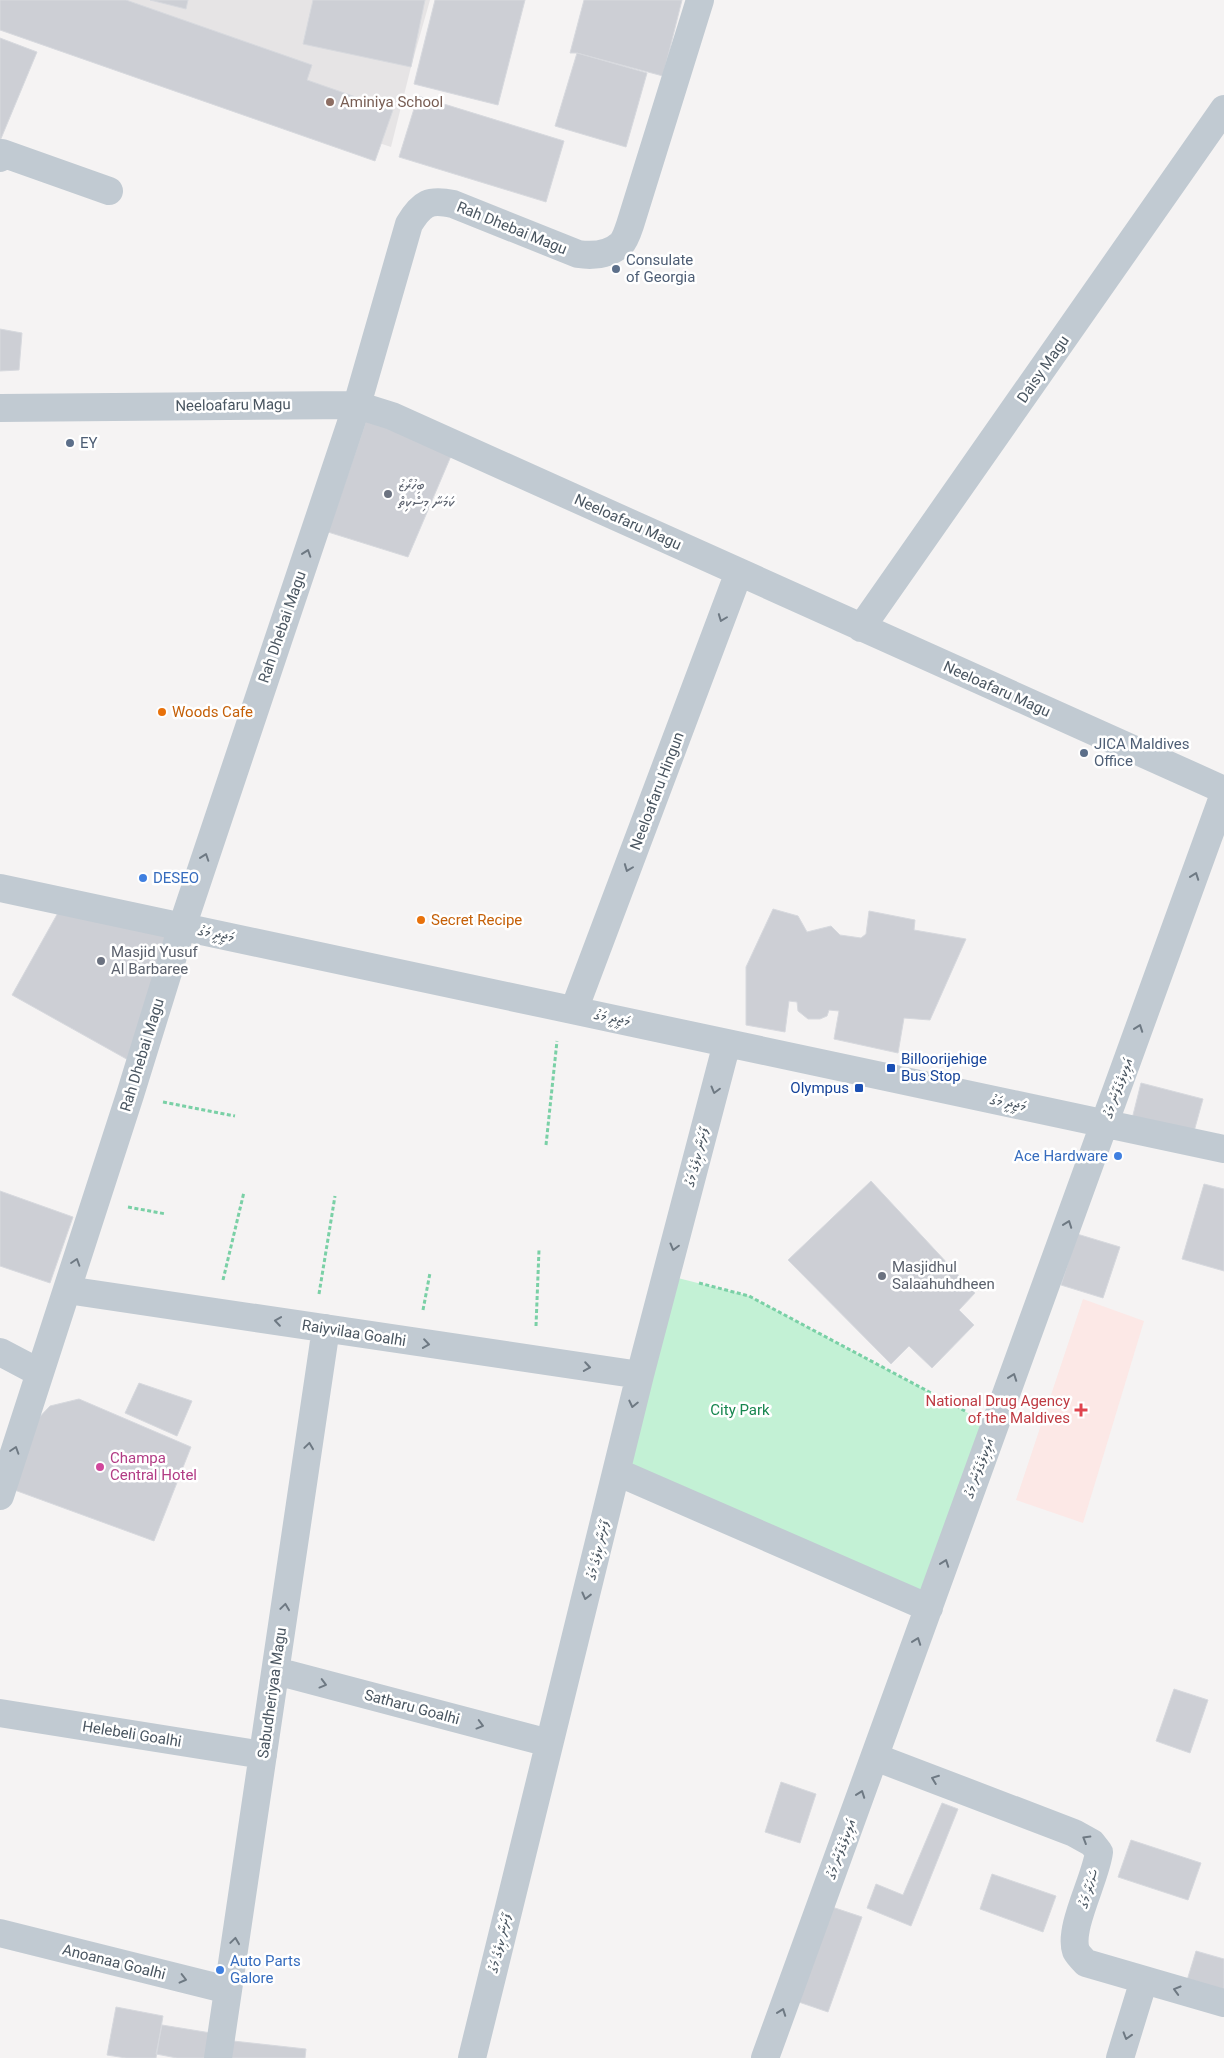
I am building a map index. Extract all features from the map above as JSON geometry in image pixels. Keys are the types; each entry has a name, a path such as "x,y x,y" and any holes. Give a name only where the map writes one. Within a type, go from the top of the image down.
{"street":[{"name":"Rah Dhebai Magu","path":"0,1496 130,1096 182,927 357,405 409,224 418,209 429,203 442,202 453,204 578,254 593,256 605,253 621,244 630,225 700,0"},
{"name":"Daisy Magu","path":"862,628 1224,109"},
{"path":"0,158 2,153 109,191"},
{"name":"Neeloafaru Magu","path":"0,408 357,405 392,416 1224,790"},
{"name":"Neeloafaru Hingun","path":"568,1009 739,572"},
{"name":"އަލިކިލެގެފާނު މަގު","path":"765,2058 1224,794"},
{"name":"މަޖީދީ މަގު","path":"0,888 1224,1149"},
{"name":"ފާށަނާ ކިލެގެ މަގު","path":"472,2058 640,1375 727,1043"},
{"name":"Raiyvilaa Goalhi","path":"67,1290 640,1375"},
{"name":"Sabudheriyaa Magu","path":"218,2058 276,1671 320,1328"},
{"path":"0,1352 40,1373"},
{"path":"617,1472 929,1608"},
{"name":"Satharu Goalhi","path":"276,1671 549,1744"},
{"name":"Helebeli Goalhi","path":"0,1713 263,1754"},
{"name":"ސަހަރާ މަގު","path":"875,1756 1074,1832 1092,1843 1099,1852 1098,1864 1075,1931 1076,1951 1086,1963 1224,2003"},
{"name":"Anoanaa Goalhi","path":"0,1933 228,1990"},
{"path":"1120,2058 1144,1980"}],"path":[{"path":"546,1145 568,1009"},
{"path":"130,1096 235,1116"},
{"path":"215,1312 244,1192"},
{"path":"320,1328 335,1196"},
{"path":"96,1200 166,1214"},
{"path":"534,1360 539,1250"},
{"path":"666,1275 749,1296 994,1427"}],"shaded area":[{"name":"Aminiya School","path":"0,0 430,0 391,147 0,15"},
{"name":"National Drug Agency of the Maldives","path":"1083,1299 1144,1321 1083,1523 1016,1500"}],"green space":[{"name":"City Park","path":"666,1275 749,1296 994,1427 929,1608 617,1472"}],"building":[{"path":"0,0 126,0 312,65 307,80 393,110 375,161 0,30"},
{"path":"150,0 188,0 186,9"},
{"path":"313,0 425,0 411,67 303,44"},
{"path":"435,0 525,0 498,105 414,84"},
{"path":"584,0 682,0 663,76 577,53 570,53"},
{"path":"0,38 37,52 0,141"},
{"path":"577,53 647,73 626,147 555,126"},
{"path":"418,96 564,141 546,202 399,157"},
{"path":"0,329 22,333 19,370 0,371"},
{"name":"ބިހުރޯޒު ކަމަނާ މިސްކިތް","path":"366,421 387,428 451,456 408,557 328,532"},
{"name":"Masjid Yusuf Al Barbaree","path":"64,902 182,927 139,1066 12,995"},
{"path":"773,909 798,916 807,932 831,926 840,935 861,938 866,934 869,911 915,920 914,930 966,939 930,1020 904,1018 898,1053 834,1039 839,1011 829,1010 827,1016 820,1019 808,1019 798,1011 797,1002 789,1001 785,1032 746,1025 746,967"},
{"path":"1141,1083 1203,1099 1193,1135 1132,1119"},
{"name":"Masjidhul Salaahuhdheen","path":"871,1181 975,1293 959,1310 974,1325 932,1368 909,1346 891,1364 788,1260"},
{"path":"1204,1184 1224,1189 1224,1271 1182,1259"},
{"path":"0,1191 73,1217 50,1283 0,1266"},
{"path":"1077,1234 1120,1247 1103,1298 1061,1285"},
{"path":"139,1383 192,1401 177,1436 125,1413"},
{"name":"Champa Central Hotel","path":"79,1399 191,1447 154,1541 9,1488 30,1427 50,1406"},
{"path":"1174,1689 1208,1700 1190,1753 1156,1741"},
{"path":"781,1782 816,1794 800,1843 765,1832"},
{"path":"942,1803 958,1809 911,1926 867,1908 876,1884 903,1895"},
{"path":"1131,1840 1201,1863 1188,1900 1118,1877"},
{"path":"992,1874 1056,1896 1043,1932 980,1909"},
{"path":"823,1904 862,1917 828,2012 790,1999"},
{"path":"1196,1951 1224,1959 1224,1999 1185,1987"},
{"path":"116,2007 163,2016 156,2058 126,2058 107,2055"},
{"path":"162,2025 211,2033 206,2058 177,2058 156,2054"},
{"path":"224,2040 306,2049 305,2058 222,2058"}],"place":[{"name":"Aminiya School","path":"330,102"},
{"name":"Consulate of Georgia","path":"616,269"},
{"name":"EY","path":"70,443"},
{"name":"ބިހުރޯޒު ކަމަނާ މިސްކިތް","path":"388,494"},
{"name":"Woods Cafe","path":"162,712"},
{"name":"JICA Maldives Office","path":"1084,753"},
{"name":"DESEO","path":"143,878"},
{"name":"Secret Recipe","path":"421,920"},
{"name":"Masjid Yusuf Al Barbaree","path":"101,961"},
{"name":"Billoorijehige Bus Stop","path":"891,1068"},
{"name":"Olympus","path":"859,1088"},
{"name":"Ace Hardware","path":"1118,1156"},
{"name":"Masjidhul Salaahuhdheen","path":"882,1276"},
{"name":"National Drug Agency of the Maldives","path":"1081,1410"},
{"name":"Champa Central Hotel","path":"100,1467"},
{"name":"Auto Parts Galore","path":"220,1970"}]}
